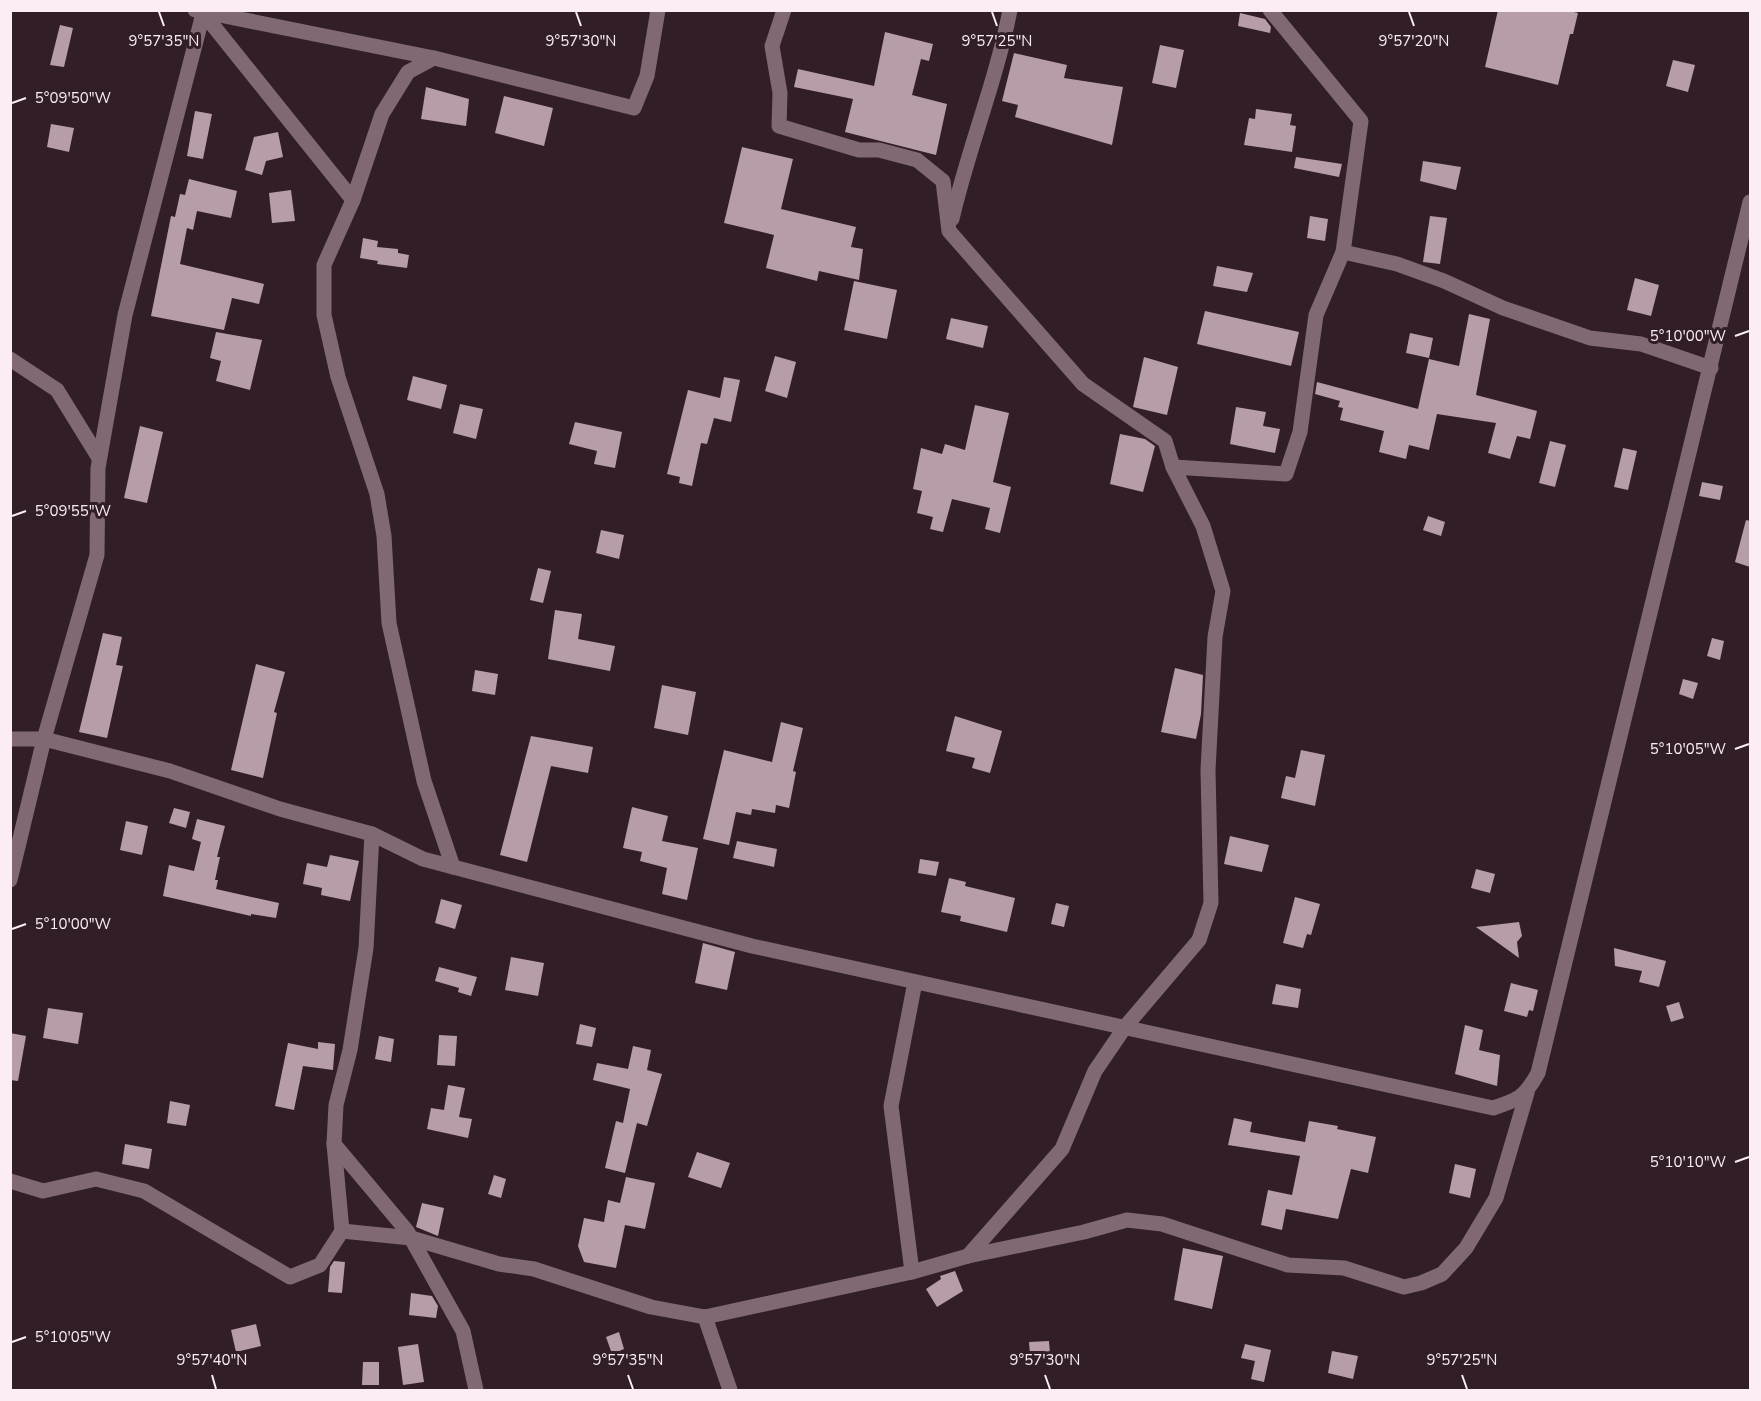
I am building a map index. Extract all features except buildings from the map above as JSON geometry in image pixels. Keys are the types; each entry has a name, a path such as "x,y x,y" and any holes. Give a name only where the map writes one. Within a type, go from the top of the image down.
{"street":[{"path":"201,11 434,58 634,108 647,76 658,10"},
{"path":"784,10 772,46 780,93 779,126 859,150 879,150 917,160 943,180 949,231 1083,384 1165,441 1173,466 1203,526 1223,591 1215,637 1208,770 1211,903 1199,940 1125,1027 1095,1071 1062,1149 968,1256"},
{"path":"949,231 963,173 1001,60 1010,10"},
{"path":"1173,466 1286,474 1300,432 1316,315 1343,252 1361,121 1270,10"},
{"path":"201,11 353,200"},
{"path":"10,880 44,739 97,555 99,458 127,304 201,11"},
{"path":"434,58 408,72 382,114 353,200 324,265 324,315 338,377 377,494 384,536 389,623 424,782 453,867"},
{"path":"342,1231 411,1238 499,1264 534,1269 651,1307 705,1317 912,1272 968,1256 1084,1232 1127,1220 1162,1224 1288,1265 1344,1268 1404,1287 1442,1274 1466,1248 1496,1198 1527,1093 1538,1073 1750,202"},
{"path":"1343,252 1425,274 1503,308 1590,338 1641,344 1711,368"},
{"path":"10,359 57,390 99,458"},
{"path":"10,739 44,739 170,771 280,809 372,834 423,859 752,946 1493,1108 1527,1093"},
{"path":"10,1181 43,1191 96,1179 144,1191 290,1277 320,1265 342,1231 334,1144 336,1105 350,1050 366,948 372,834"},
{"path":"912,1272 891,1106 915,982"},
{"path":"334,1144 411,1238 463,1331 476,1390"},
{"path":"705,1317 730,1390"}]}
